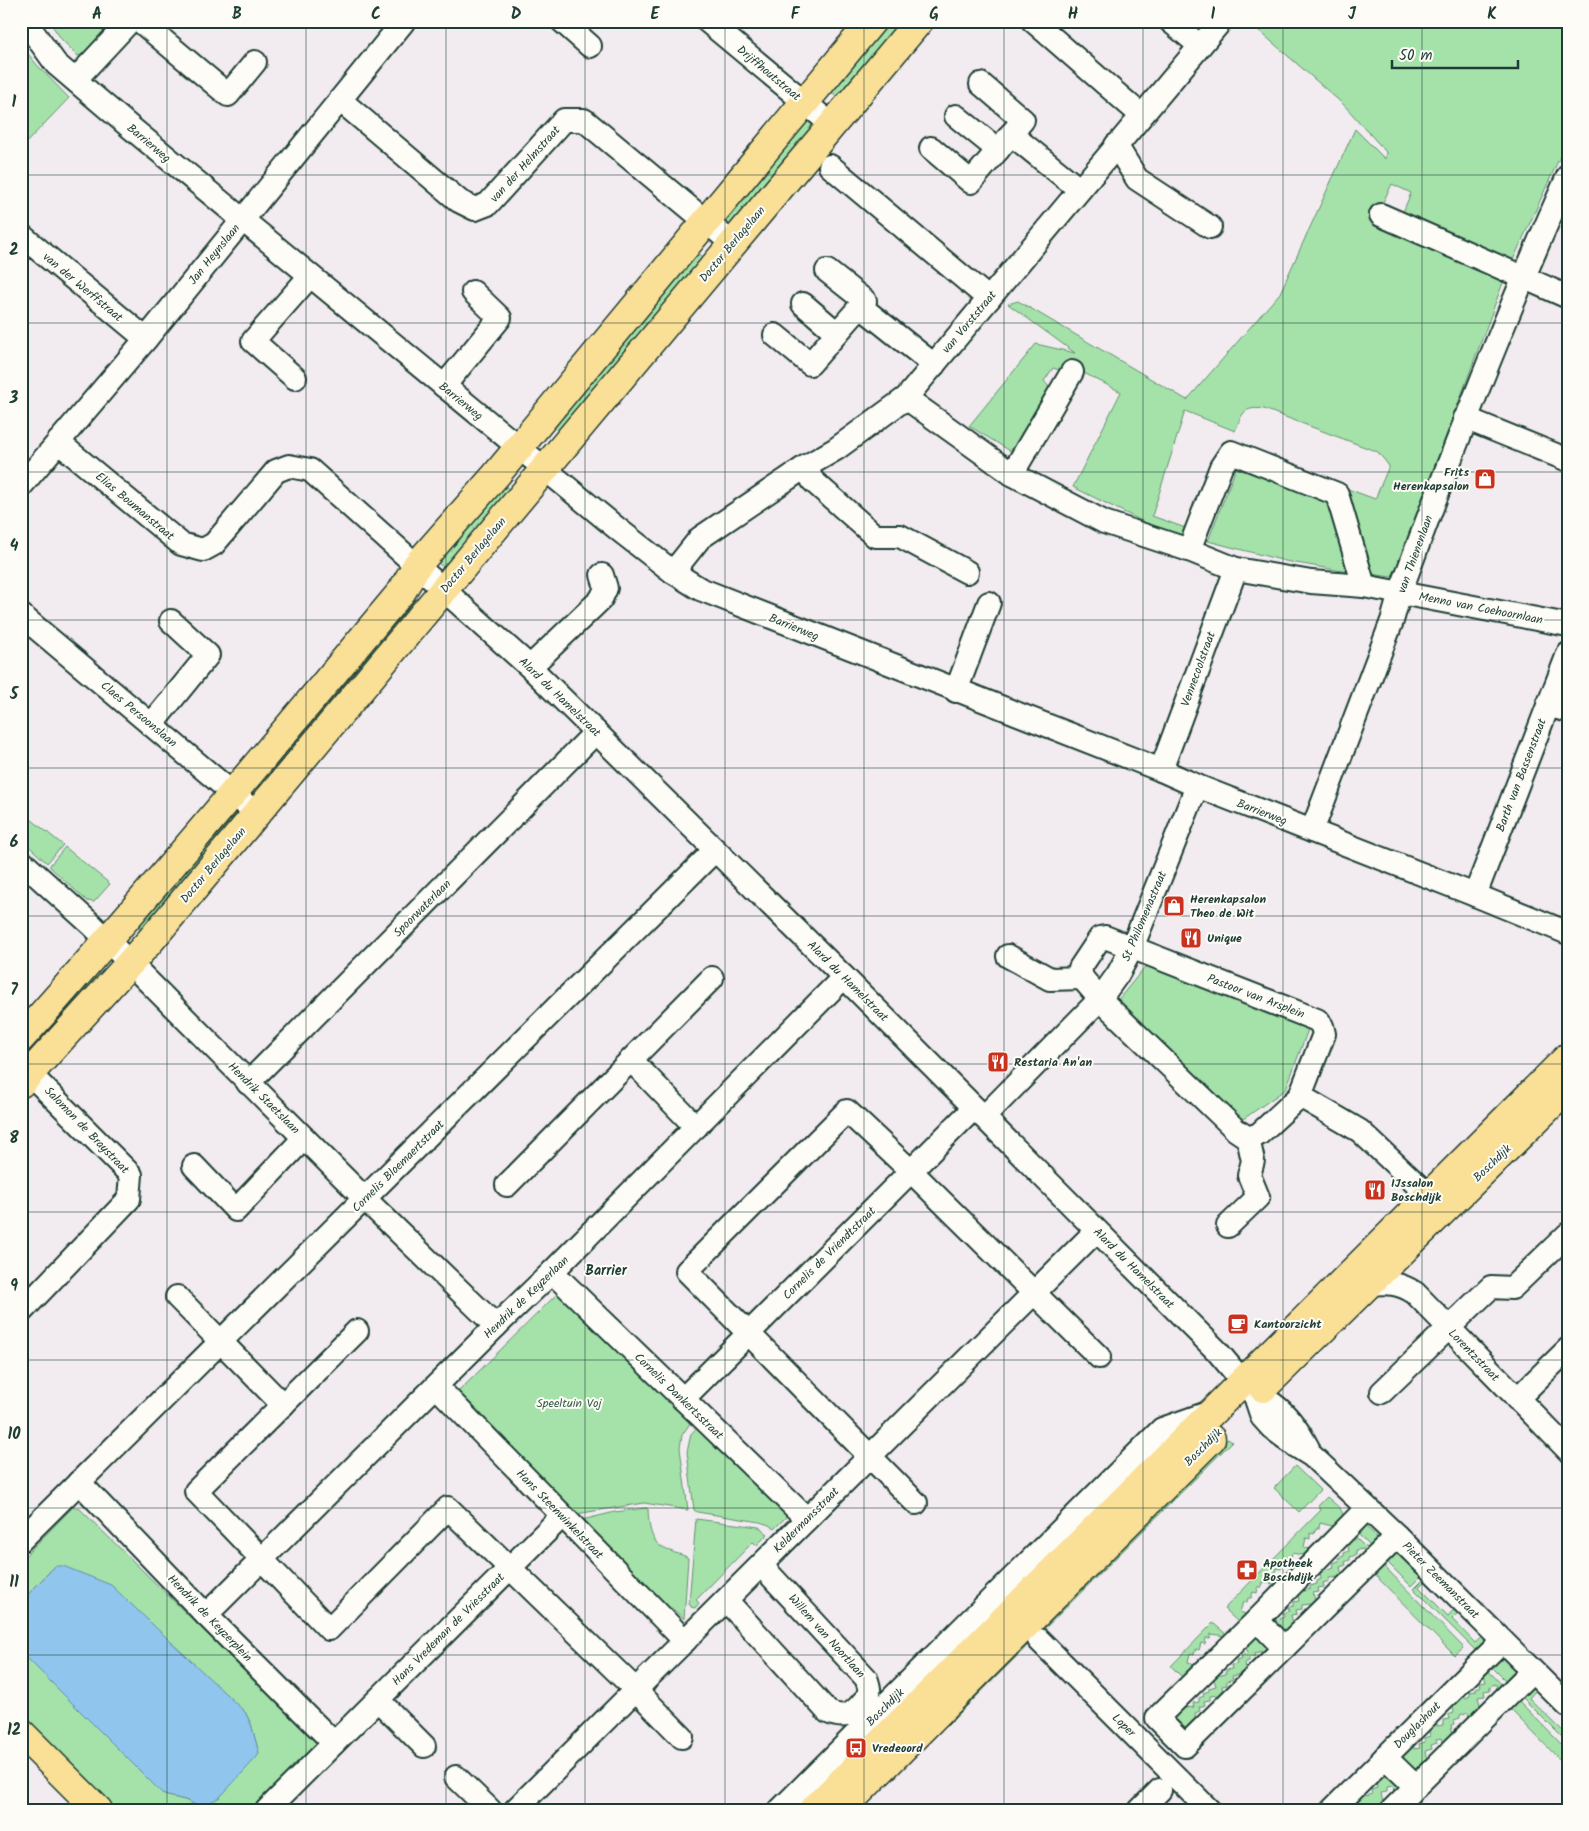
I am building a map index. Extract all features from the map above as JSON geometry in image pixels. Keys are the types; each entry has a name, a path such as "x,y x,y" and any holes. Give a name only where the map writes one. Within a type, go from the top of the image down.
{"main road":[{"path":"21,1038 108,941 233,793 402,591 417,565 518,448 872,21"},
{"name":"Doctor Berlagelaan","path":"24,1074 150,941 919,21"},
{"name":"Boschdijk","path":"841,1810 1249,1389 1429,1196 1568,1057"},
{"name":"Boschdijk","path":"813,1810 1213,1411 1249,1389 1370,1284 1568,1088"},
{"path":"21,1733 98,1810"}],"street":[{"name":"Barrierweg","path":"25,21 56,64 241,220 544,469 673,572 700,589 1161,770 1568,933"},
{"path":"75,80 130,21"},
{"path":"140,21 228,95 255,62"},
{"name":"Jan Heynslaan","path":"21,486 146,339 404,21"},
{"path":"562,21 590,46"},
{"name":"Drijffhoutstraat","path":"707,21 731,29 805,102 832,125"},
{"path":"1033,21 1141,115"},
{"path":"1170,21 1199,45"},
{"name":"van Vorststraat","path":"673,572 700,538 805,467 836,449 906,398 1220,21"},
{"path":"931,148 971,182 1023,120 981,84"},
{"name":"van der Helmstraat","path":"340,100 460,201 475,209 488,204 564,120 584,120 733,244"},
{"path":"956,116 1004,142 1079,190"},
{"path":"1116,145 1137,179 1210,227"},
{"path":"830,166 989,298"},
{"name":"van Thienenlaan","path":"1312,832 1392,620 1400,593 1465,418 1522,278 1568,176"},
{"path":"1381,215 1568,297"},
{"name":"van der Werffstraat","path":"21,235 146,339"},
{"path":"775,335 810,364 860,306 864,301 827,271"},
{"path":"295,378 253,341 310,276"},
{"path":"444,386 500,318 473,292"},
{"path":"802,304 837,333"},
{"path":"860,306 934,365"},
{"path":"1012,474 1072,372"},
{"name":"Menno van Coehoornlaan","path":"906,398 1012,474 1104,522 1189,550 1236,569 1311,582 1364,586 1568,625"},
{"path":"1465,418 1568,460"},
{"name":"Elias Boumanstraat","path":"58,442 181,544 203,550 214,544 276,471 289,466 310,470 444,590"},
{"path":"1189,550 1221,467 1231,452 1337,494 1364,586"},
{"path":"805,467 813,481 875,536 900,536 967,572"},
{"name":"Vennecoolstraat","path":"1161,770 1236,569"},
{"path":"530,667 601,599 606,588 602,575"},
{"name":"Alard du Hamelstraat","path":"444,590 530,667 844,977 1216,1351 1249,1389"},
{"path":"956,691 989,603"},
{"name":"Claes Persoonslaan","path":"21,615 256,813"},
{"path":"151,725 208,655 171,621"},
{"name":"Barth van Bassenstraat","path":"1475,895 1558,708 1568,654"},
{"name":"Spoorwaterlaan","path":"248,1083 596,732"},
{"name":"St Philomenastraat","path":"979,1113 1100,998 1118,974 1132,948 1197,786"},
{"name":"Cornelis Bloemaertstraat","path":"80,1482 715,850"},
{"name":"Hendrik Staetslaan","path":"25,871 108,941 248,1083 496,1326"},
{"name":"Pastoor van Arsplein","path":"1082,978 1080,968 1100,938 1105,937 1317,1020 1322,1026 1324,1034 1300,1096 1260,1134 1248,1138"},
{"path":"1008,956 1050,979 1082,978 1100,998 1236,1130 1248,1138 1252,1161 1249,1175 1258,1197 1228,1226"},
{"name":"Hendrik de Keyzerlaan","path":"206,1615 552,1272 844,977"},
{"path":"507,1185 712,978"},
{"path":"631,1060 696,1127"},
{"name":"Salomon de Braystraat","path":"21,1312 128,1199 131,1175 24,1074"},
{"path":"1300,1096 1360,1131 1429,1196"},
{"path":"916,1503 687,1271 847,1111 911,1171 1099,1357"},
{"name":"Cornelis de Vriendtstraat","path":"683,1399 911,1171 979,1113"},
{"path":"194,1166 236,1210 304,1138"},
{"name":"Keldermansstraat","path":"515,1810 1096,1231"},
{"path":"1382,1392 1491,1287 1512,1288 1568,1234"},
{"name":"Cornelis Dankertsstraat","path":"552,1272 807,1519"},
{"name":"Lorentzstraat","path":"1370,1284 1384,1282 1405,1286 1415,1293 1568,1450"},
{"path":"177,1297 283,1405"},
{"path":"356,1331 196,1491 329,1629 448,1508 511,1567 682,1737"},
{"path":"1517,1399 1568,1349"},
{"name":"Hans Steenwinkelstraat","path":"436,1386 685,1640"},
{"name":"Pieter Zeemanstraat","path":"1249,1389 1262,1416 1272,1428 1312,1456 1397,1536 1568,1706"},
{"name":"Boschdijk","path":"780,1810 1162,1429 1213,1411"},
{"path":"21,1540 80,1482"},
{"name":"Hendrik de Keyzerplein","path":"80,1482 206,1615 334,1743"},
{"path":"1132,1733 1148,1718 1157,1718 1367,1508"},
{"name":"Hans Vredeman de Vriesstraat","path":"334,1743 562,1516"},
{"path":"1158,1795 1184,1755 1185,1746 1397,1536"},
{"name":"Willem van Noortlaan","path":"761,1565 866,1678 870,1690 869,1696 849,1715 836,1716"},
{"path":"726,1600 828,1712 836,1716 842,1733 850,1741"},
{"path":"1257,1620 1284,1648"},
{"name":"Loper","path":"1039,1640 1132,1733 1158,1795 1209,1810"},
{"name":"Douglashout","path":"1332,1810 1502,1641"},
{"path":"1392,1810 1532,1671"},
{"path":"870,1690 883,1694 890,1701"},
{"path":"378,1700 424,1746"},
{"path":"1157,1718 1185,1746"},
{"path":"267,1810 334,1743"},
{"path":"1385,1757 1416,1787"},
{"path":"456,1777 490,1810"}],"green space":[{"path":"49,21 97,21 107,31 85,54 78,56 62,40"},
{"path":"877,21 905,21 840,99 823,85"},
{"path":"1248,21 1568,21 1568,139 1513,260 1403,212 1411,193 1392,184 1375,218 1505,277 1399,563 1391,577 1371,574 1345,488 1375,499 1389,466 1378,452 1264,409 1257,408 1244,412 1235,431 1185,411 1152,516 1194,531 1182,537 1154,527 1073,487 1121,392 1076,369 1071,374 1053,368 1044,381 1054,393 1017,455 969,426 1036,344 1075,353 1008,304 1018,301 1187,400 1280,293 1355,129 1385,159 1386,152 1344,105"},
{"path":"21,45 37,65 69,98 21,148"},
{"path":"806,117 815,127 734,226 725,227 717,212"},
{"path":"690,247 706,259 564,436 545,420"},
{"path":"1236,468 1325,501 1330,505 1348,572 1285,561 1208,541"},
{"path":"497,479 516,495 447,568 443,567 434,560"},
{"path":"405,598 416,608 272,781 260,772"},
{"path":"231,810 236,812 238,817 144,933 133,924"},
{"path":"21,811 63,845 47,863 21,839"},
{"path":"65,847 110,884 94,902 87,901 50,867"},
{"path":"1148,963 1310,1024 1286,1089 1239,1122 1118,1000"},
{"path":"89,972 101,983 32,1058 21,1056 21,1047"},
{"name":"Speeltuin Voj","path":"560,1291 691,1422 682,1435 680,1448 688,1510 644,1503 576,1514 453,1397"},
{"path":"699,1425 788,1515 774,1529 760,1522 694,1510 687,1452 691,1434"},
{"path":"1228,1439 1232,1442 951,1722 944,1715"},
{"path":"1295,1466 1320,1490 1299,1512 1274,1488"},
{"path":"1327,1497 1341,1510 1342,1518 1340,1522 1336,1527 1320,1523 1319,1528 1316,1528 1314,1534 1310,1533 1310,1539 1306,1538 1304,1547 1313,1550 1307,1556 1292,1553 1291,1557 1288,1557 1286,1564 1282,1563 1281,1569 1277,1568 1275,1576 1284,1578 1277,1585 1263,1582 1262,1587 1258,1587 1257,1593 1253,1592 1247,1602 1243,1602 1240,1612 1248,1615 1239,1623 1224,1609 1321,1510 1318,1506"},
{"path":"73,1507 79,1508 319,1744 253,1810 114,1810 21,1716 21,1646 22,1651 164,1795 185,1800 201,1807 259,1753 251,1724 245,1712 55,1566 21,1602 21,1560"},
{"path":"648,1509 652,1534 658,1544 663,1548 688,1558 684,1619 672,1608 667,1610 589,1532 592,1529 582,1520 615,1512"},
{"path":"696,1519 759,1527 768,1534 757,1545 753,1542 696,1600 699,1603 695,1608 691,1607 689,1603"},
{"path":"1363,1524 1382,1541 1375,1551 1353,1529"},
{"path":"1350,1532 1372,1554 1367,1559 1363,1549 1356,1550 1356,1555 1350,1557 1350,1560 1345,1562 1346,1565 1340,1567 1344,1582 1340,1585 1337,1577 1329,1578 1329,1581 1323,1583 1324,1587 1318,1588 1319,1592 1313,1593 1317,1608 1313,1612 1310,1604 1302,1605 1302,1609 1296,1610 1297,1614 1291,1615 1295,1630 1278,1634 1269,1615 1272,1610 1276,1620 1284,1617 1283,1613 1290,1611 1288,1607 1294,1606 1294,1602 1299,1601 1297,1586 1300,1582 1303,1591 1310,1589 1310,1586 1317,1584 1317,1581 1321,1579 1319,1564 1322,1561 1325,1570 1334,1567 1333,1563 1339,1561 1338,1558 1344,1556 1344,1553 1349,1551 1346,1536"},
{"path":"1394,1552 1423,1574 1411,1586 1382,1557"},
{"path":"1381,1563 1464,1648 1455,1656 1372,1572"},
{"path":"1426,1577 1428,1578 1419,1587 1448,1616 1456,1607 1460,1611 1452,1619 1475,1643 1484,1635 1487,1639 1482,1657 1414,1589"},
{"path":"1213,1623 1227,1635 1211,1634 1210,1638 1206,1638 1205,1644 1201,1643 1199,1650 1196,1649 1194,1654 1190,1653 1188,1662 1197,1665 1183,1678 1171,1666"},
{"path":"1253,1634 1259,1636 1267,1647 1265,1660 1262,1651 1254,1653 1255,1656 1249,1658 1249,1661 1244,1663 1247,1678 1243,1682 1240,1674 1232,1676 1233,1679 1227,1681 1227,1685 1222,1686 1224,1700 1220,1704 1218,1695 1210,1696 1210,1700 1204,1701 1205,1705 1199,1707 1200,1711 1195,1713 1197,1727 1186,1732 1171,1722 1171,1710 1182,1698 1185,1708 1194,1707 1193,1703 1199,1702 1199,1698 1204,1696 1203,1693 1209,1691 1209,1688 1216,1686 1211,1670 1215,1666 1217,1676 1226,1674 1226,1670 1232,1669 1231,1665 1237,1664 1236,1660 1242,1658 1241,1655 1248,1653 1243,1638"},
{"path":"1498,1652 1518,1669 1509,1684 1487,1662"},
{"path":"1484,1666 1505,1688 1498,1695 1496,1684 1490,1686 1490,1690 1484,1691 1485,1696 1478,1697 1482,1712 1470,1723 1468,1712 1454,1720 1455,1724 1451,1725 1454,1740 1445,1748 1442,1738 1436,1739 1437,1743 1431,1745 1432,1749 1425,1751 1428,1765 1418,1773 1401,1763 1399,1753 1411,1738 1414,1749 1420,1748 1419,1744 1425,1742 1424,1738 1430,1736 1427,1722 1434,1715 1437,1726 1443,1725 1443,1720 1449,1719 1448,1715 1454,1713 1451,1698 1462,1687 1465,1698 1470,1696 1470,1692 1476,1691 1476,1688 1481,1686 1480,1683 1486,1682 1482,1667"},
{"path":"1530,1684 1537,1689 1529,1698 1568,1736 1566,1741 1516,1691"},
{"path":"1515,1697 1568,1751 1568,1768 1507,1706"},
{"path":"1383,1769 1401,1785 1395,1797 1393,1786 1387,1787 1387,1792 1381,1793 1384,1808 1382,1810 1353,1810 1351,1798 1363,1785 1366,1796 1372,1794 1371,1790 1377,1788 1375,1774"}],"water":[{"path":"55,1566 63,1566 111,1585 245,1712 251,1724 259,1753 220,1797 201,1807 185,1800 164,1795 27,1658 21,1646 21,1602"}],"place":[{"name":"Frits Herenkapsalon","path":"1485,479"},
{"name":"Herenkapsalon Theo de Wit","path":"1174,906"},
{"name":"Unique","path":"1191,938"},
{"name":"Restaria An'an","path":"998,1062"},
{"name":"IJssalon Boschdijk","path":"1375,1190"},
{"name":"Kantoorzicht","path":"1238,1324"},
{"name":"Apotheek Boschdijk","path":"1247,1570"},
{"name":"Vredeoord","path":"856,1748"}],"district":[{"name":"Barrier","path":"606,1270"}]}
